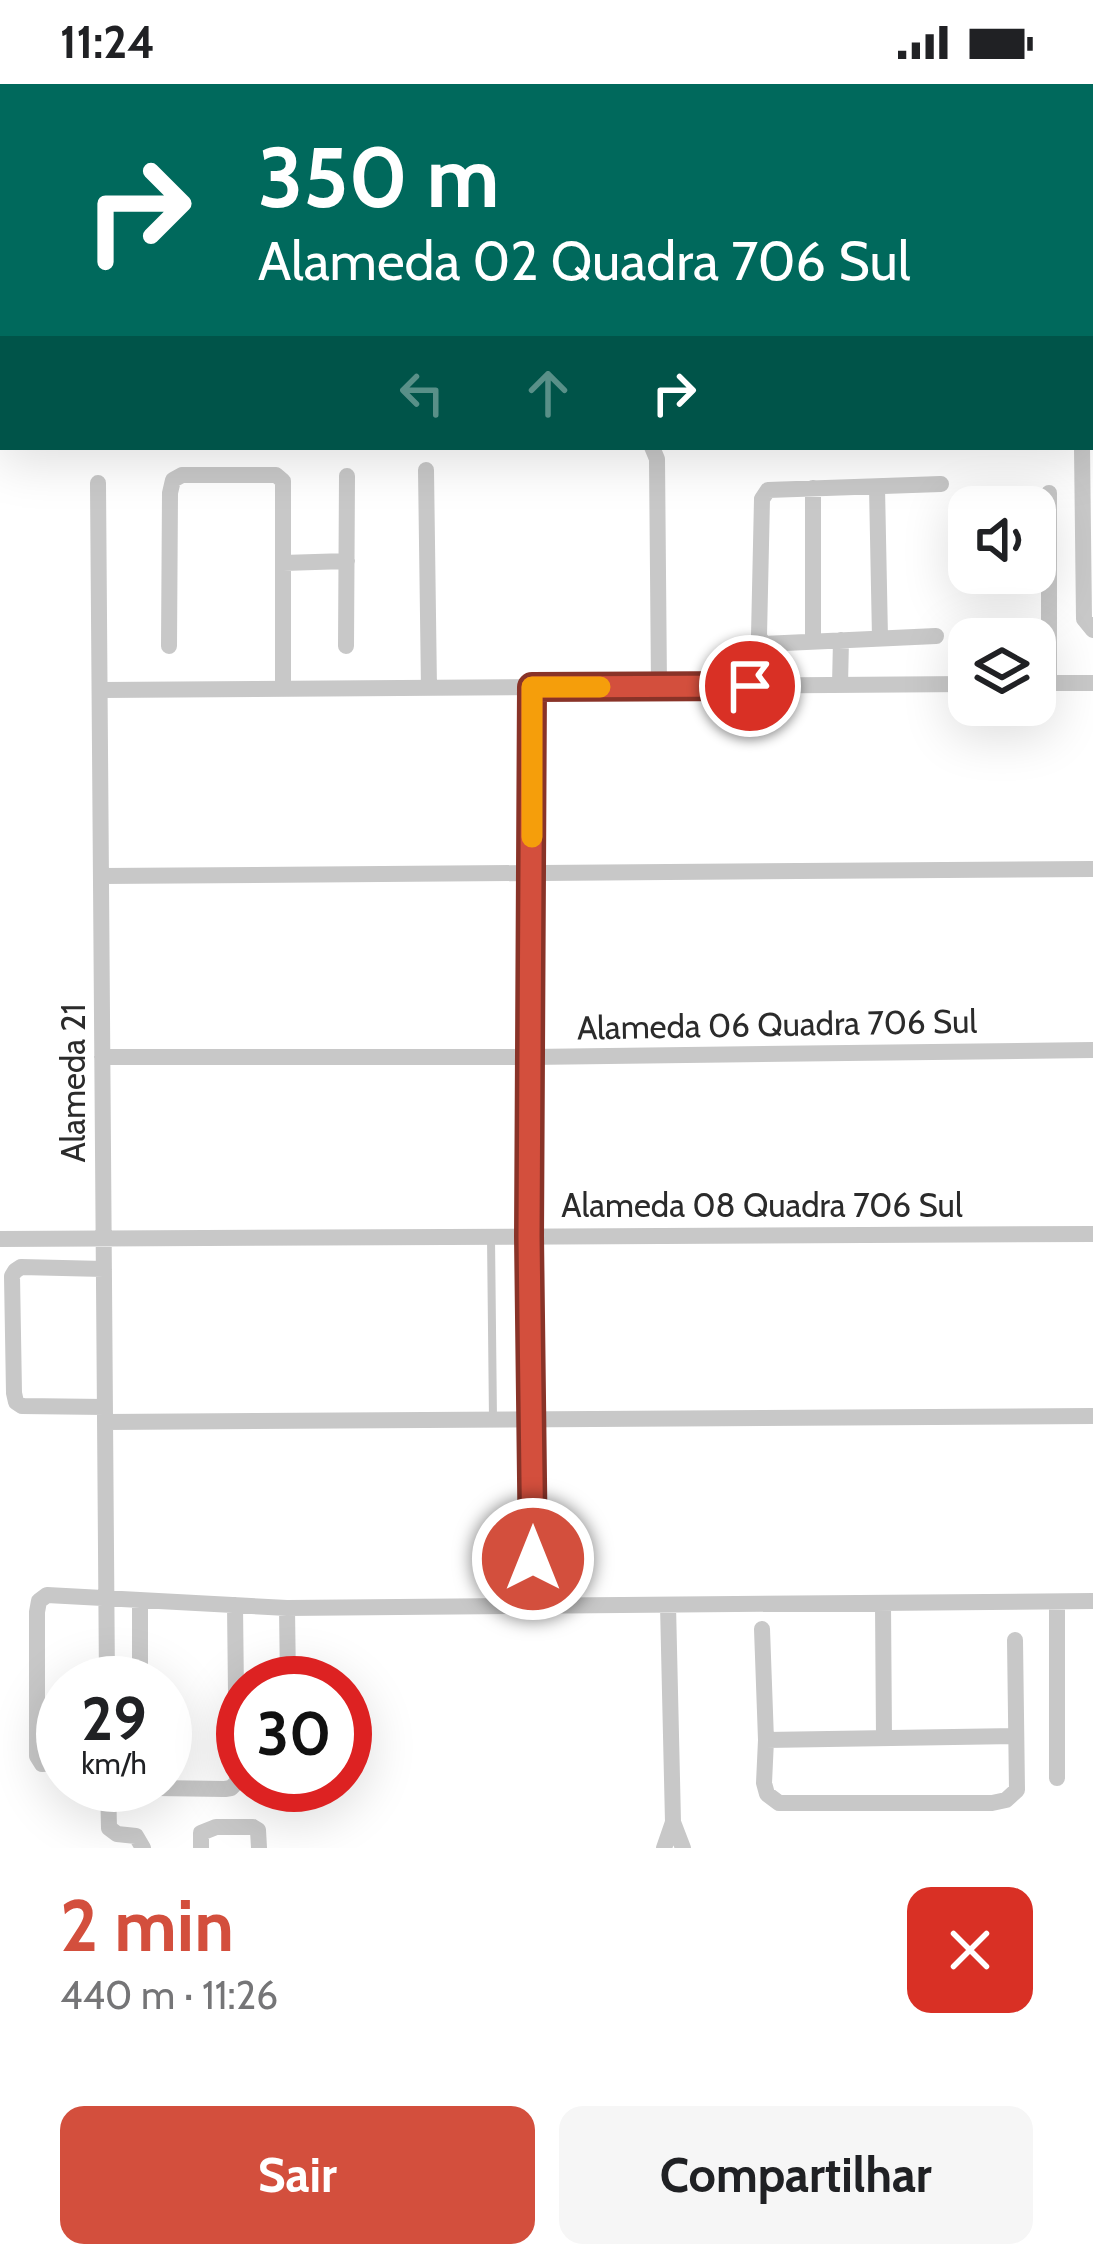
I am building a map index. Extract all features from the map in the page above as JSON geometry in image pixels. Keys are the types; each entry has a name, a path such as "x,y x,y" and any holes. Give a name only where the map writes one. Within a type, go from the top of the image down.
{"street":[{"path":"1082,450 1087,520 1084,619 1093,630"},
{"path":"657,451 659,686"},
{"path":"426,470 429,688"},
{"path":"169,646 173,480 182,475 276,475 283,482 283,689"},
{"path":"346,646 347,476"},
{"name":"Alameda 21","path":"98,483 106,1656"},
{"path":"936,636 763,644 759,636 762,499 768,490 941,484"},
{"path":"813,488 814,641"},
{"path":"877,488 880,638"},
{"path":"283,563 346,561"},
{"path":"841,640 841,685"},
{"path":"1056,683 1093,683"},
{"path":"102,690 948,684"},
{"path":"532,687 533,1606"},
{"path":"102,876 1093,868"},
{"name":"Alameda 06 Quadra 706 Sul","path":"102,1057 1093,1050"},
{"name":"Alameda 08 Quadra 706 Sul","path":"0,1239 1093,1234"},
{"path":"104,1269 21,1267 12,1276 16,1402 22,1406 105,1415 493,1419 1093,1416"},
{"path":"38,1656 39,1601 47,1595 287,1608 1093,1601"},
{"path":"140,1601 140,1656"},
{"path":"1057,1602 1058,1778"},
{"path":"883,1604 884,1738"},
{"path":"192,1789 225,1789 237,1782 235,1605"},
{"path":"668,1605 673,1822 683,1848"},
{"path":"287,1608 288,1656"},
{"path":"762,1628 764,1784 767,1795 779,1803 1006,1800 1017,1790 1016,1640"},
{"path":"766,1740 1016,1736"},
{"path":"109,1812 109,1828 117,1834 136,1835 143,1848"},
{"path":"664,1848 673,1822"},
{"path":"201,1848 201,1833 216,1827 253,1827 258,1830 259,1848"}],"lane":[{"path":"491,1237 493,1419"}],"slow traffic":[{"path":"532,837 532,687 600,687"}],"route":[{"path":"533,1559 529,1236 532,687 750,686"}]}
